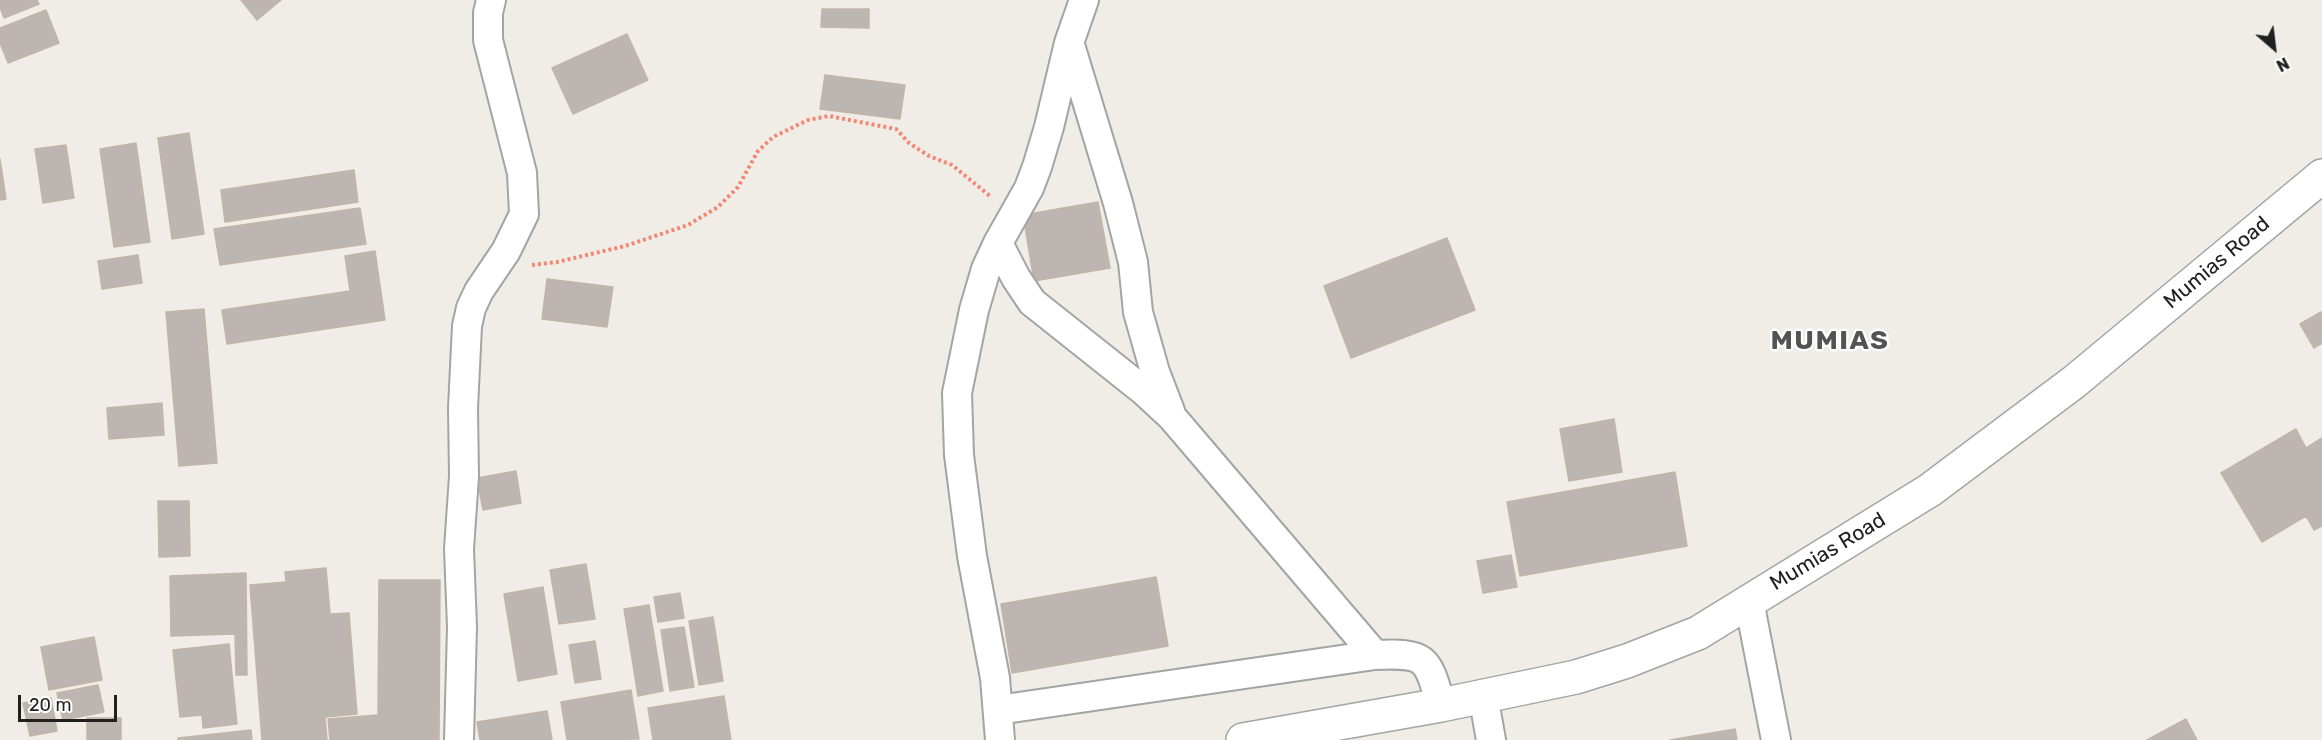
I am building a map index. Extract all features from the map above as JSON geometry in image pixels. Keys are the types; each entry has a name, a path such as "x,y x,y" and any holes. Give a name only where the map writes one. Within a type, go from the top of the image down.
{"street":[{"path":"459,740 462,627 459,549 464,476 463,408 467,326 471,309 492,270 506,251 524,214 522,173 488,40 488,13 491,0"},
{"path":"1000,740 995,678 972,556 959,455 957,393 974,310 986,269 1029,188 1043,147 1069,43 1084,0"},
{"path":"1069,43 1119,203 1133,262 1138,312 1155,372 1172,417"},
{"name":"Mumias Road","path":"1243,740 1441,705 1576,677 1627,661 1698,633 1930,490 2074,382 2322,176"},
{"path":"998,243 1016,278 1032,302 1144,391 1172,417 1375,655"},
{"path":"1749,601 1776,740"},
{"path":"998,710 1375,655 1407,654 1419,658 1430,671 1441,705"},
{"path":"1483,695 1491,740"}],"path":[{"path":"492,270 557,262 594,254 646,240 688,225 718,207 738,187 758,151 773,136 799,123 829,116 896,129 916,147 952,165 1014,216"}],"building":[{"path":"0,0 37,0 39,4 4,18"},
{"path":"241,0 281,0 257,20"},
{"path":"822,9 869,9 869,28 821,27"},
{"path":"46,10 59,43 8,63 0,43 0,28"},
{"path":"627,34 648,80 573,114 552,68"},
{"path":"825,75 905,85 900,119 820,109"},
{"path":"189,133 204,234 172,239 158,138"},
{"path":"136,143 150,242 114,247 100,149"},
{"path":"66,145 74,198 43,203 35,149"},
{"path":"0,159 6,199 0,200"},
{"path":"354,170 358,202 225,222 221,190"},
{"path":"1098,202 1110,268 1034,281 1023,215"},
{"path":"360,208 366,244 220,265 214,229"},
{"path":"1447,238 1475,310 1351,358 1324,286"},
{"path":"375,251 385,320 227,344 222,310 350,291 345,256"},
{"path":"138,255 142,283 102,289 98,261"},
{"path":"547,279 613,287 607,327 542,319"},
{"path":"204,309 217,463 179,466 166,312"},
{"path":"2321,312 2322,343 2314,348 2300,324"},
{"path":"162,403 164,435 109,439 107,408"},
{"path":"1614,419 1622,472 1569,481 1560,429"},
{"path":"2296,429 2306,448 2322,438 2322,526 2314,530 2306,516 2262,542 2221,473"},
{"path":"516,471 521,503 483,510 477,478"},
{"path":"1675,472 1687,546 1520,576 1507,502"},
{"path":"158,501 189,501 190,556 159,557"},
{"path":"1511,555 1517,587 1483,593 1477,561"},
{"path":"586,564 595,619 559,624 550,570"},
{"path":"326,568 330,614 349,613 357,714 325,717 327,740 262,740 250,585 286,582 285,572"},
{"path":"246,573 247,675 236,675 235,634 171,636 170,576"},
{"path":"1156,577 1168,646 1012,673 1001,604"},
{"path":"379,580 440,580 439,740 330,740 328,719 378,715"},
{"path":"543,587 557,674 518,681 504,594"},
{"path":"680,593 684,618 658,622 654,597"},
{"path":"649,605 663,691 638,696 624,609"},
{"path":"713,617 723,681 699,685 689,621"},
{"path":"684,627 694,687 670,691 661,630"},
{"path":"94,637 102,680 49,690 41,647"},
{"path":"595,641 601,679 575,683 569,645"},
{"path":"229,644 237,724 203,728 202,715 180,717 173,650"},
{"path":"98,685 104,712 63,720 57,693"},
{"path":"631,690 639,739 567,740 561,702"},
{"path":"724,696 731,740 653,740 648,708"},
{"path":"51,698 57,731 30,736 23,703"},
{"path":"547,711 552,740 480,740 477,722"},
{"path":"87,718 121,718 121,740 87,740"},
{"path":"2186,719 2197,740 2147,740"},
{"path":"1735,729 1737,740 1670,740"},
{"path":"251,730 252,740 178,740 178,738"}],"district":[{"name":"MUMIAS","path":"1830,341"}]}
